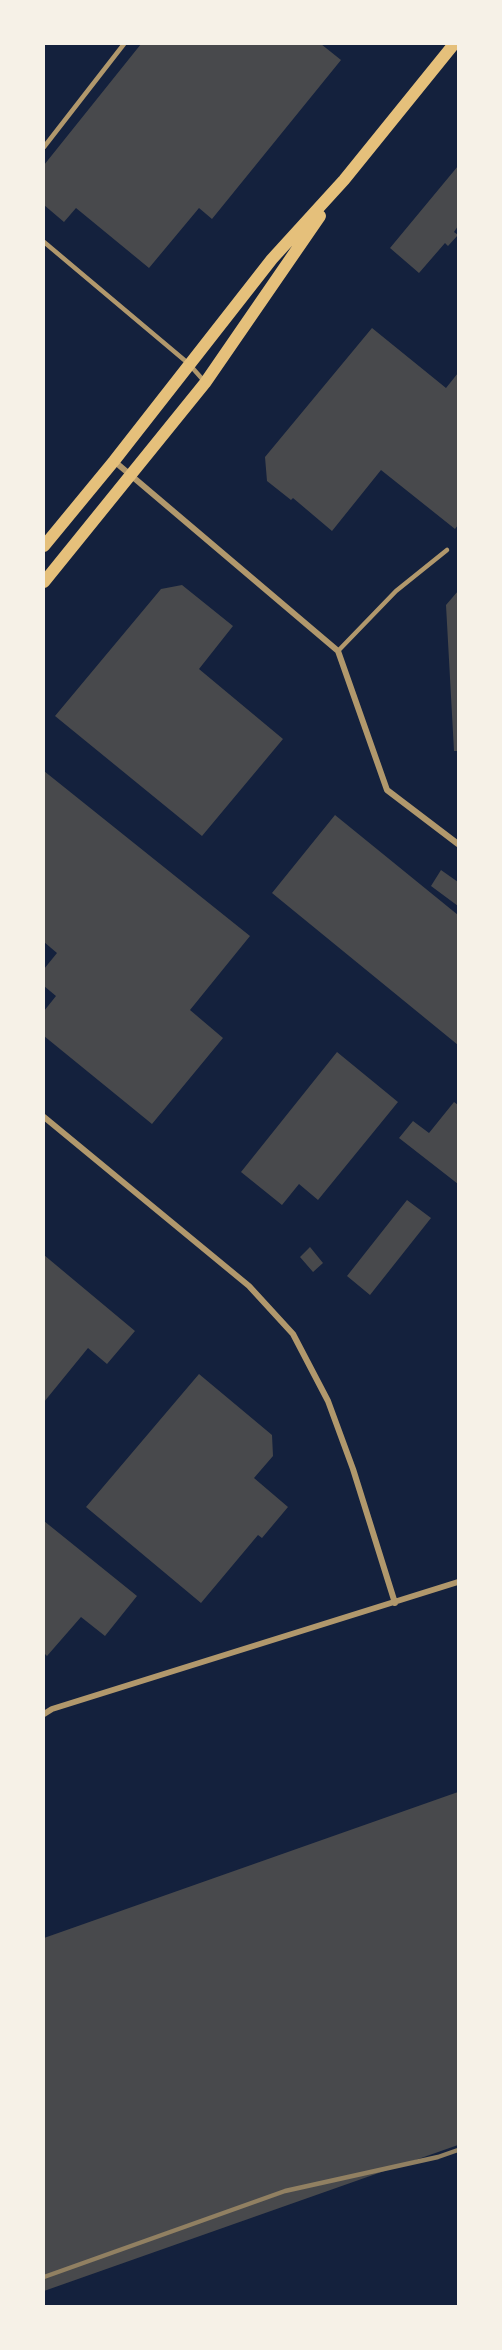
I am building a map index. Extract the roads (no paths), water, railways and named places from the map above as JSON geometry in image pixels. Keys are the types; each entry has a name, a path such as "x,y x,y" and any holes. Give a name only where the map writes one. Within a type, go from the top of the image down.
{"main road":[{"path":"44,546 272,259 344,180 454,44"},
{"path":"44,582 205,383 344,180"}],"street":[{"path":"114,460 338,651 387,790 459,844"},
{"path":"44,1117 249,1286 293,1334 328,1401 353,1469 395,1603"},
{"path":"44,1714 459,1582"}],"lane":[{"path":"44,147 124,44"},
{"path":"44,242 189,364 205,383"},
{"path":"338,651 396,591 447,550"}],"railway":[{"path":"44,2277 285,2191 438,2157 458,2150"}]}
